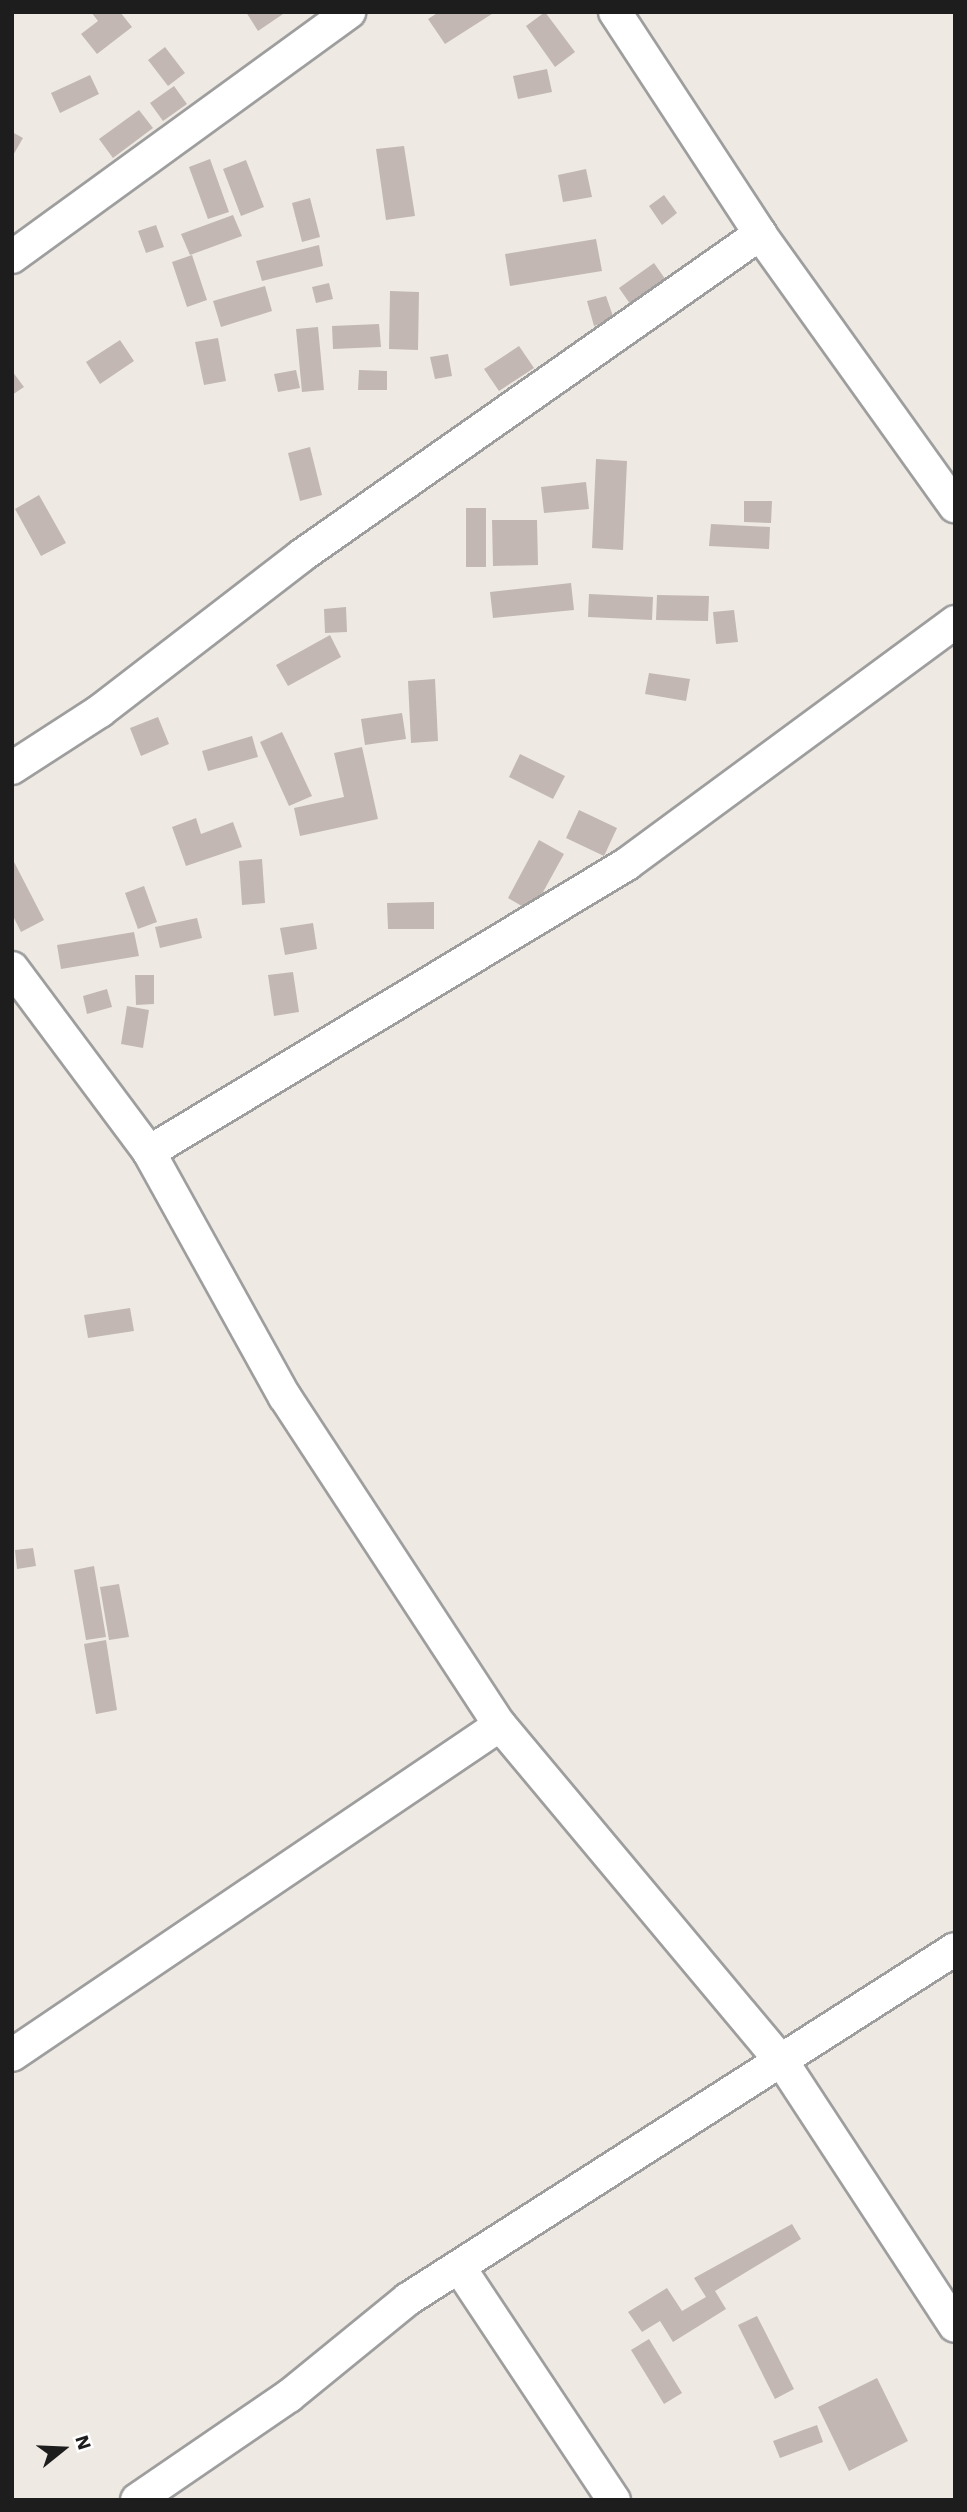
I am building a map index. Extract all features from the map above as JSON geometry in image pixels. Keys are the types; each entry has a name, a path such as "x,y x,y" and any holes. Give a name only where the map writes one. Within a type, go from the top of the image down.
{"street":[{"path":"12,257 349,12"},
{"path":"615,12 760,234 955,506"},
{"path":"12,768 100,711 301,556 760,234"},
{"path":"149,1152 627,864 955,622"},
{"path":"12,968 149,1152 285,1397 500,1725 783,2063 955,2326"},
{"path":"12,2055 500,1725"},
{"path":"156,2495 289,2396 408,2299 783,2063 955,1949"},
{"path":"460,2267 614,2500"}],"building":[{"path":"91,12 120,12 132,27 97,54 81,34 98,21"},
{"path":"246,12 286,12 258,31"},
{"path":"439,12 495,12 445,44 428,19"},
{"path":"545,12 575,52 555,67 526,26"},
{"path":"165,47 185,73 168,86 148,60"},
{"path":"547,69 552,92 518,99 513,76"},
{"path":"90,75 99,94 60,113 51,93"},
{"path":"174,86 187,104 163,121 150,103"},
{"path":"139,110 153,128 113,158 99,139"},
{"path":"12,132 23,138 12,157"},
{"path":"404,146 415,216 386,220 376,149"},
{"path":"210,159 229,212 208,219 189,167"},
{"path":"246,160 264,207 241,216 223,169"},
{"path":"586,169 592,197 563,202 558,175"},
{"path":"664,195 677,213 662,225 649,206"},
{"path":"310,198 320,237 302,242 292,203"},
{"path":"233,215 242,236 190,255 181,234"},
{"path":"156,225 164,247 146,253 138,231"},
{"path":"596,239 602,271 510,286 505,254"},
{"path":"319,245 323,266 262,281 256,261"},
{"path":"192,255 207,300 187,307 172,262"},
{"path":"654,263 668,283 633,308 619,288"},
{"path":"329,283 333,299 316,303 312,287"},
{"path":"265,286 272,311 221,327 213,301"},
{"path":"390,291 419,292 418,350 389,349"},
{"path":"606,296 614,319 594,326 587,301"},
{"path":"379,324 381,347 333,349 332,326"},
{"path":"318,327 324,390 302,392 296,329"},
{"path":"218,338 226,381 204,385 195,342"},
{"path":"120,340 134,361 100,384 86,362"},
{"path":"519,346 534,368 499,391 484,369"},
{"path":"448,354 452,376 435,379 430,357"},
{"path":"296,370 300,388 278,392 274,374"},
{"path":"359,370 387,371 387,390 358,390"},
{"path":"12,371 24,387 12,395"},
{"path":"310,447 322,495 300,501 288,453"},
{"path":"596,459 627,461 623,550 592,548"},
{"path":"586,482 589,509 544,513 541,487"},
{"path":"39,495 66,543 41,556 15,509"},
{"path":"744,501 772,501 771,523 744,522"},
{"path":"466,508 486,508 486,567 466,567"},
{"path":"492,520 537,520 538,565 493,566"},
{"path":"711,524 770,527 769,549 709,546"},
{"path":"571,583 574,610 493,618 490,592"},
{"path":"589,594 653,597 652,620 588,617"},
{"path":"657,595 709,596 708,621 656,620"},
{"path":"346,607 347,632 325,633 324,609"},
{"path":"734,610 738,642 716,644 713,612"},
{"path":"330,635 341,657 288,686 276,665"},
{"path":"649,673 690,679 686,701 645,694"},
{"path":"435,679 438,741 411,743 408,681"},
{"path":"402,713 406,739 365,745 361,719"},
{"path":"158,717 169,744 141,756 130,728"},
{"path":"282,732 312,796 289,806 260,742"},
{"path":"252,736 258,757 208,771 202,751"},
{"path":"362,747 378,819 300,836 294,808 344,797 334,753"},
{"path":"520,754 565,776 553,799 509,777"},
{"path":"579,810 617,828 604,856 566,838"},
{"path":"196,818 201,834 233,822 242,847 186,866 172,827"},
{"path":"539,840 564,854 532,912 508,898"},
{"path":"12,858 44,920 21,932 12,914"},
{"path":"262,859 265,903 242,905 239,861"},
{"path":"144,886 157,922 138,929 125,893"},
{"path":"434,902 434,929 388,929 387,903"},
{"path":"197,918 202,938 160,948 155,927"},
{"path":"313,923 317,949 285,955 280,928"},
{"path":"134,932 139,956 61,969 57,945"},
{"path":"293,972 299,1012 274,1016 268,975"},
{"path":"135,975 154,975 154,1004 136,1005"},
{"path":"107,989 112,1007 87,1014 83,996"},
{"path":"127,1006 149,1010 143,1048 121,1044"},
{"path":"130,1308 134,1331 88,1338 84,1315"},
{"path":"33,1548 36,1566 17,1569 15,1550"},
{"path":"94,1566 106,1637 86,1640 74,1570"},
{"path":"119,1584 129,1637 109,1640 100,1587"},
{"path":"106,1640 117,1710 96,1714 84,1644"},
{"path":"792,2224 801,2239 715,2291 726,2309 673,2342 660,2321 642,2332 628,2312 667,2288 682,2311 706,2297 694,2278"},
{"path":"757,2316 794,2389 775,2399 738,2325"},
{"path":"649,2339 682,2393 664,2404 631,2350"},
{"path":"877,2378 908,2441 849,2471 818,2407"},
{"path":"817,2425 823,2442 780,2458 773,2441"}]}
